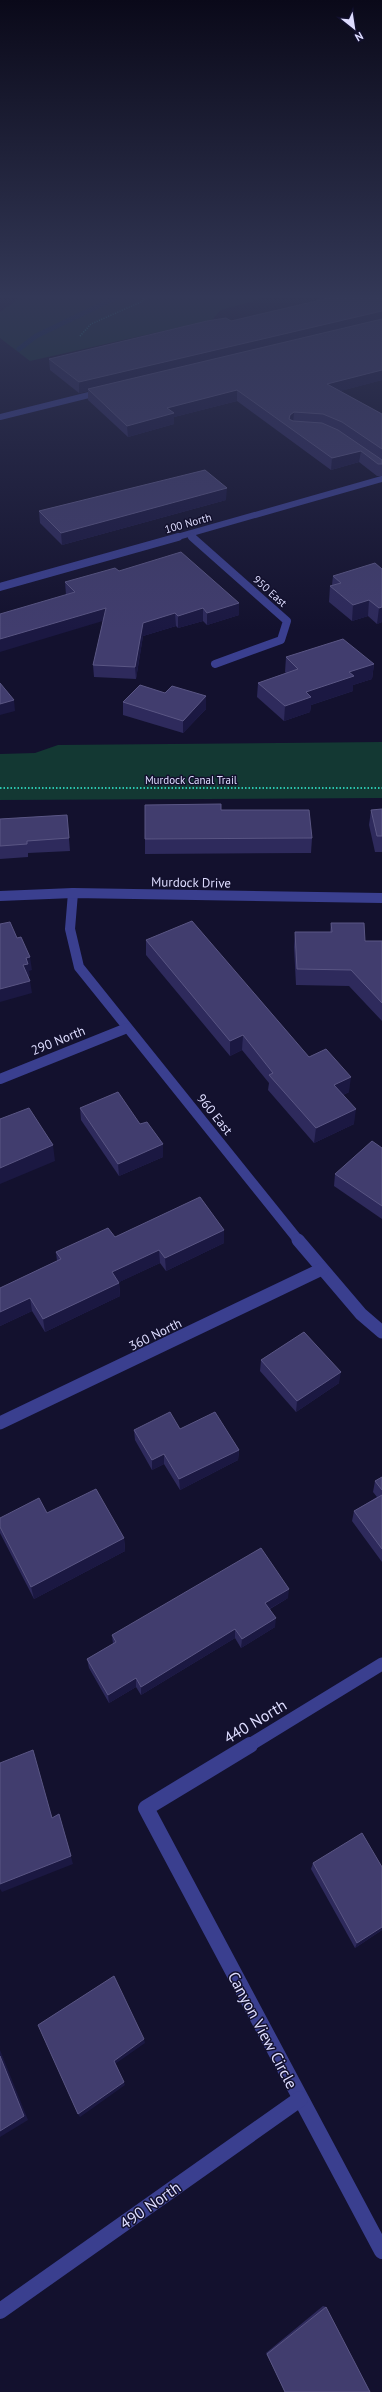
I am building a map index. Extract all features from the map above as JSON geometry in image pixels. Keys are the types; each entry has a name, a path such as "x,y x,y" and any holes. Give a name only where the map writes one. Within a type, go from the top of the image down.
{"street":[{"path":"0,417 34,409"},
{"name":"100 North","path":"0,587 382,479"},
{"name":"950 East","path":"189,534 287,621 280,640 215,664"},
{"name":"Murdock Drive","path":"0,896 73,893 382,898"},
{"name":"960 East","path":"73,893 70,929 79,967 322,1269 361,1314 382,1332"},
{"name":"290 North","path":"0,1079 127,1028"},
{"name":"360 North","path":"0,1423 322,1269"},
{"name":"440 North","path":"146,1808 382,1664"},
{"name":"Canyon View Circle","path":"146,1808 300,2099 382,2250"},
{"name":"490 North","path":"0,2311 300,2099"}],"path":[{"name":"Murdock Canal Trail","path":"0,788 382,788"}],"green space":[{"path":"382,742 382,798 0,800 0,754 35,753 58,745"}],"building":[{"path":"109,409 168,409 174,413 127,426"},
{"path":"263,409 372,409 382,414 382,449 342,422 323,414 294,412 290,415 289,419 293,421 322,423 338,430 382,460 382,464 378,464 361,451 332,458"},
{"path":"205,470 227,488 61,533 39,511"},
{"path":"181,552 239,603 207,613 203,608 178,616 175,613 143,623 135,667 93,665 106,608 0,639 0,614 75,592 65,582 115,568 119,571"},
{"path":"375,563 382,569 382,607 379,608 369,600 353,605 330,586 341,583 333,576"},
{"path":"343,639 374,664 349,672 354,676 306,692 311,697 285,706 258,683 298,669 286,657"},
{"path":"0,683 14,700 0,704"},
{"path":"140,685 165,693 172,686 206,696 183,721 123,702"},
{"path":"221,804 221,810 309,810 312,838 145,839 145,805"},
{"path":"382,809 382,836 377,836 371,810"},
{"path":"67,815 69,838 27,841 27,844 0,846 0,819"},
{"path":"192,921 309,1057 326,1049 351,1077 334,1085 356,1109 316,1128 269,1075 273,1073 243,1035 230,1041 146,940"},
{"path":"10,922 17,938 21,937 30,957 26,958 28,964 23,965 30,981 0,989 0,924"},
{"path":"331,923 364,923 365,941 382,941 382,1003 351,970 297,969 295,932 332,932"},
{"path":"118,1092 140,1124 147,1122 163,1144 118,1164 80,1108"},
{"path":"29,1108 53,1145 0,1168 0,1119"},
{"path":"372,1141 382,1148 382,1206 335,1174"},
{"path":"200,1197 224,1230 165,1258 159,1250 112,1272 119,1283 43,1319 30,1298 0,1312 0,1288 61,1259 56,1252 108,1228 115,1237"},
{"path":"304,1332 341,1372 297,1401 261,1360"},
{"path":"170,1412 180,1429 215,1412 239,1450 179,1479 164,1454 152,1460 134,1430"},
{"path":"382,1477 382,1490 375,1481"},
{"path":"96,1489 124,1538 31,1587 0,1527 0,1518 39,1498 47,1513"},
{"path":"382,1495 382,1549 354,1511"},
{"path":"261,1548 289,1589 265,1603 276,1618 242,1639 235,1629 141,1687 136,1678 108,1695 87,1659 116,1642 112,1635"},
{"path":"33,1750 52,1818 59,1814 71,1856 0,1884 0,1763"},
{"path":"362,1833 382,1867 382,1927 357,1943 313,1863"},
{"path":"114,1976 144,2039 114,2061 124,2082 78,2114 38,2025"},
{"path":"0,2056 24,2116 0,2131"},
{"path":"326,2307 370,2392 285,2392 267,2354"}]}
